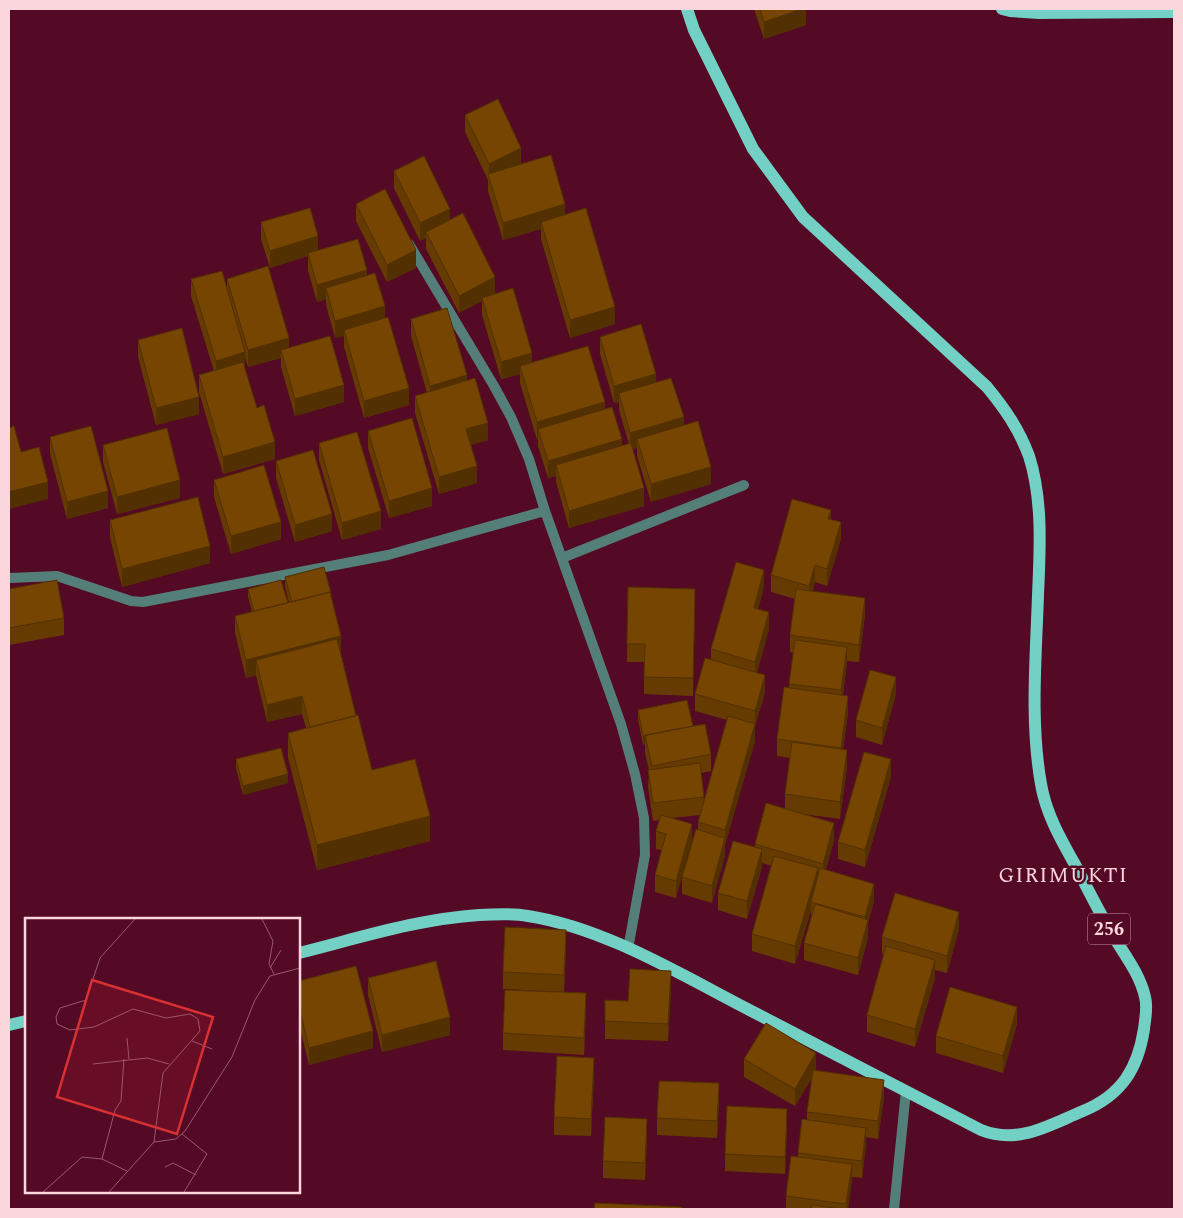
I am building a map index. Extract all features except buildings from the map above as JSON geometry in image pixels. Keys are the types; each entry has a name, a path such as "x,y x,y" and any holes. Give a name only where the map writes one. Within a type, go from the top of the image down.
{"main road":[{"name":"256","path":"300,953 419,922 459,917 498,914 528,916 564,924 595,934 662,964 992,1134 1006,1136 1033,1132 1095,1106 1122,1084 1133,1068 1141,1049 1146,1000 1140,981 1059,836 1048,811 1041,786 1034,735 1040,524 1029,456 1013,420 987,387 803,217 753,149 694,30 687,9"},
{"path":"1002,9 1010,12 1039,13 1174,12"},
{"path":"9,1025 25,1021"}],"street":[{"path":"409,243 511,417 529,459 620,724 635,774 644,818 645,855 628,949"},
{"path":"562,558 744,486"},
{"path":"9,578 57,576 131,601 143,602 388,555 545,510"},
{"path":"894,1209 906,1091"}],"district":[{"name":"GIRIMUKTI","path":"1063,876"}]}
